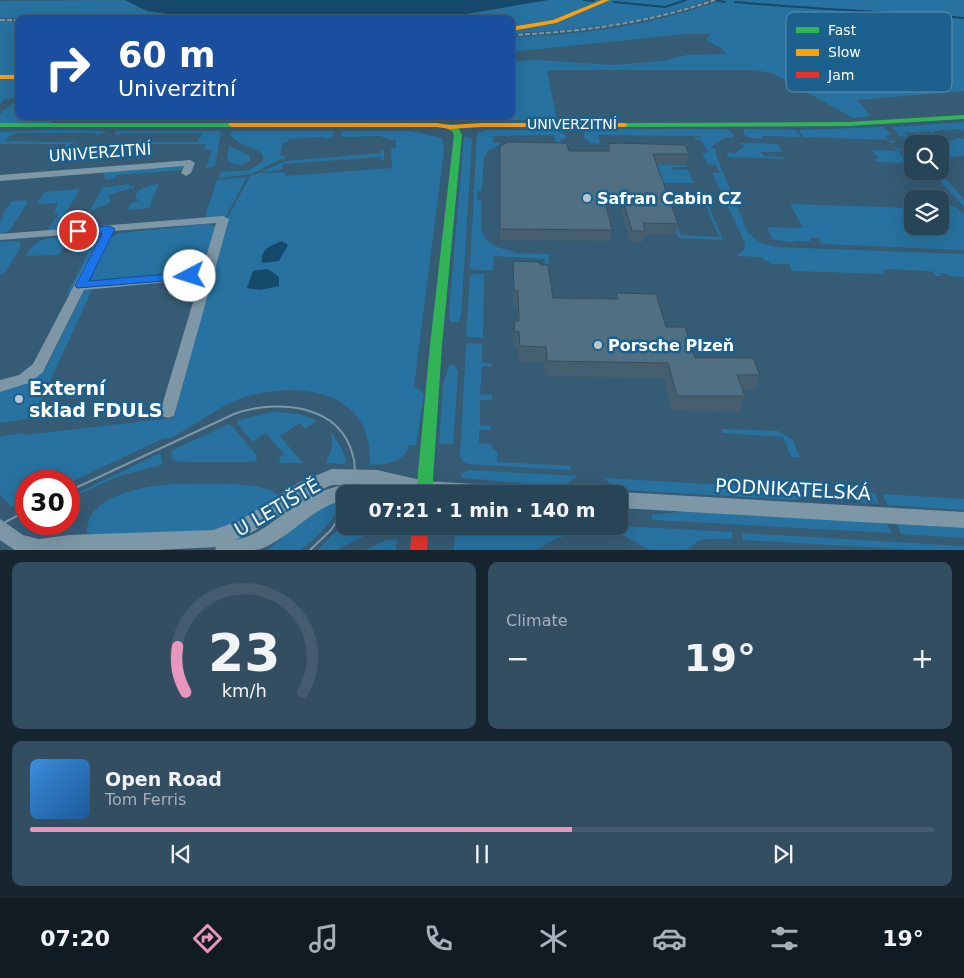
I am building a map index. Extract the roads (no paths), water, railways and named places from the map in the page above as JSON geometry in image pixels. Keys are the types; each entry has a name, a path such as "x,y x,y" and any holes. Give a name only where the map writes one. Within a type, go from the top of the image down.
{"street":[{"path":"515,28 554,22 607,0"},
{"path":"0,77 15,77"},
{"name":"UNIVERZITNÍ","path":"0,125 437,125 450,127 481,125 856,124 964,117"},
{"path":"424,485 436,345 458,135 456,130 450,127"},
{"name":"UNIVERZITNÍ","path":"1,177 190,163 186,173"},
{"path":"0,238 223,219 168,412"},
{"path":"0,386 24,379 38,368 110,229"},
{"path":"81,286 208,274"},
{"name":"U LETIŠTĚ","path":"0,528 11,538 41,549 69,544 218,538 247,527 306,487 332,477 377,478 402,485"},
{"name":"U LETIŠTĚ","path":"224,550 238,549 266,538 307,507 336,494"},
{"name":"PODNIKATELSKÁ","path":"628,500 964,520"},
{"path":"418,550 419,535"}],"waterway":[{"path":"584,0 594,1"},
{"path":"614,2 665,7 686,0"},
{"path":"713,0 725,2"},
{"path":"735,2 870,12"},
{"path":"952,17 964,18"}],"tram line":[{"path":"80,486 234,414 268,407 287,407 304,410 321,415 335,425 346,438 353,456 355,465 352,485"},
{"path":"0,525 15,517"},
{"path":"310,550 331,530 336,522"}],"railway":[{"path":"515,35 563,32 614,25 665,15 715,0"},
{"path":"0,20 15,20"}],"place":[{"name":"Safran Cabin CZ","path":"587,198"},
{"name":"Porsche Plzeň","path":"598,345"},
{"name":"Externí sklad FDULS","path":"19,399"}]}
